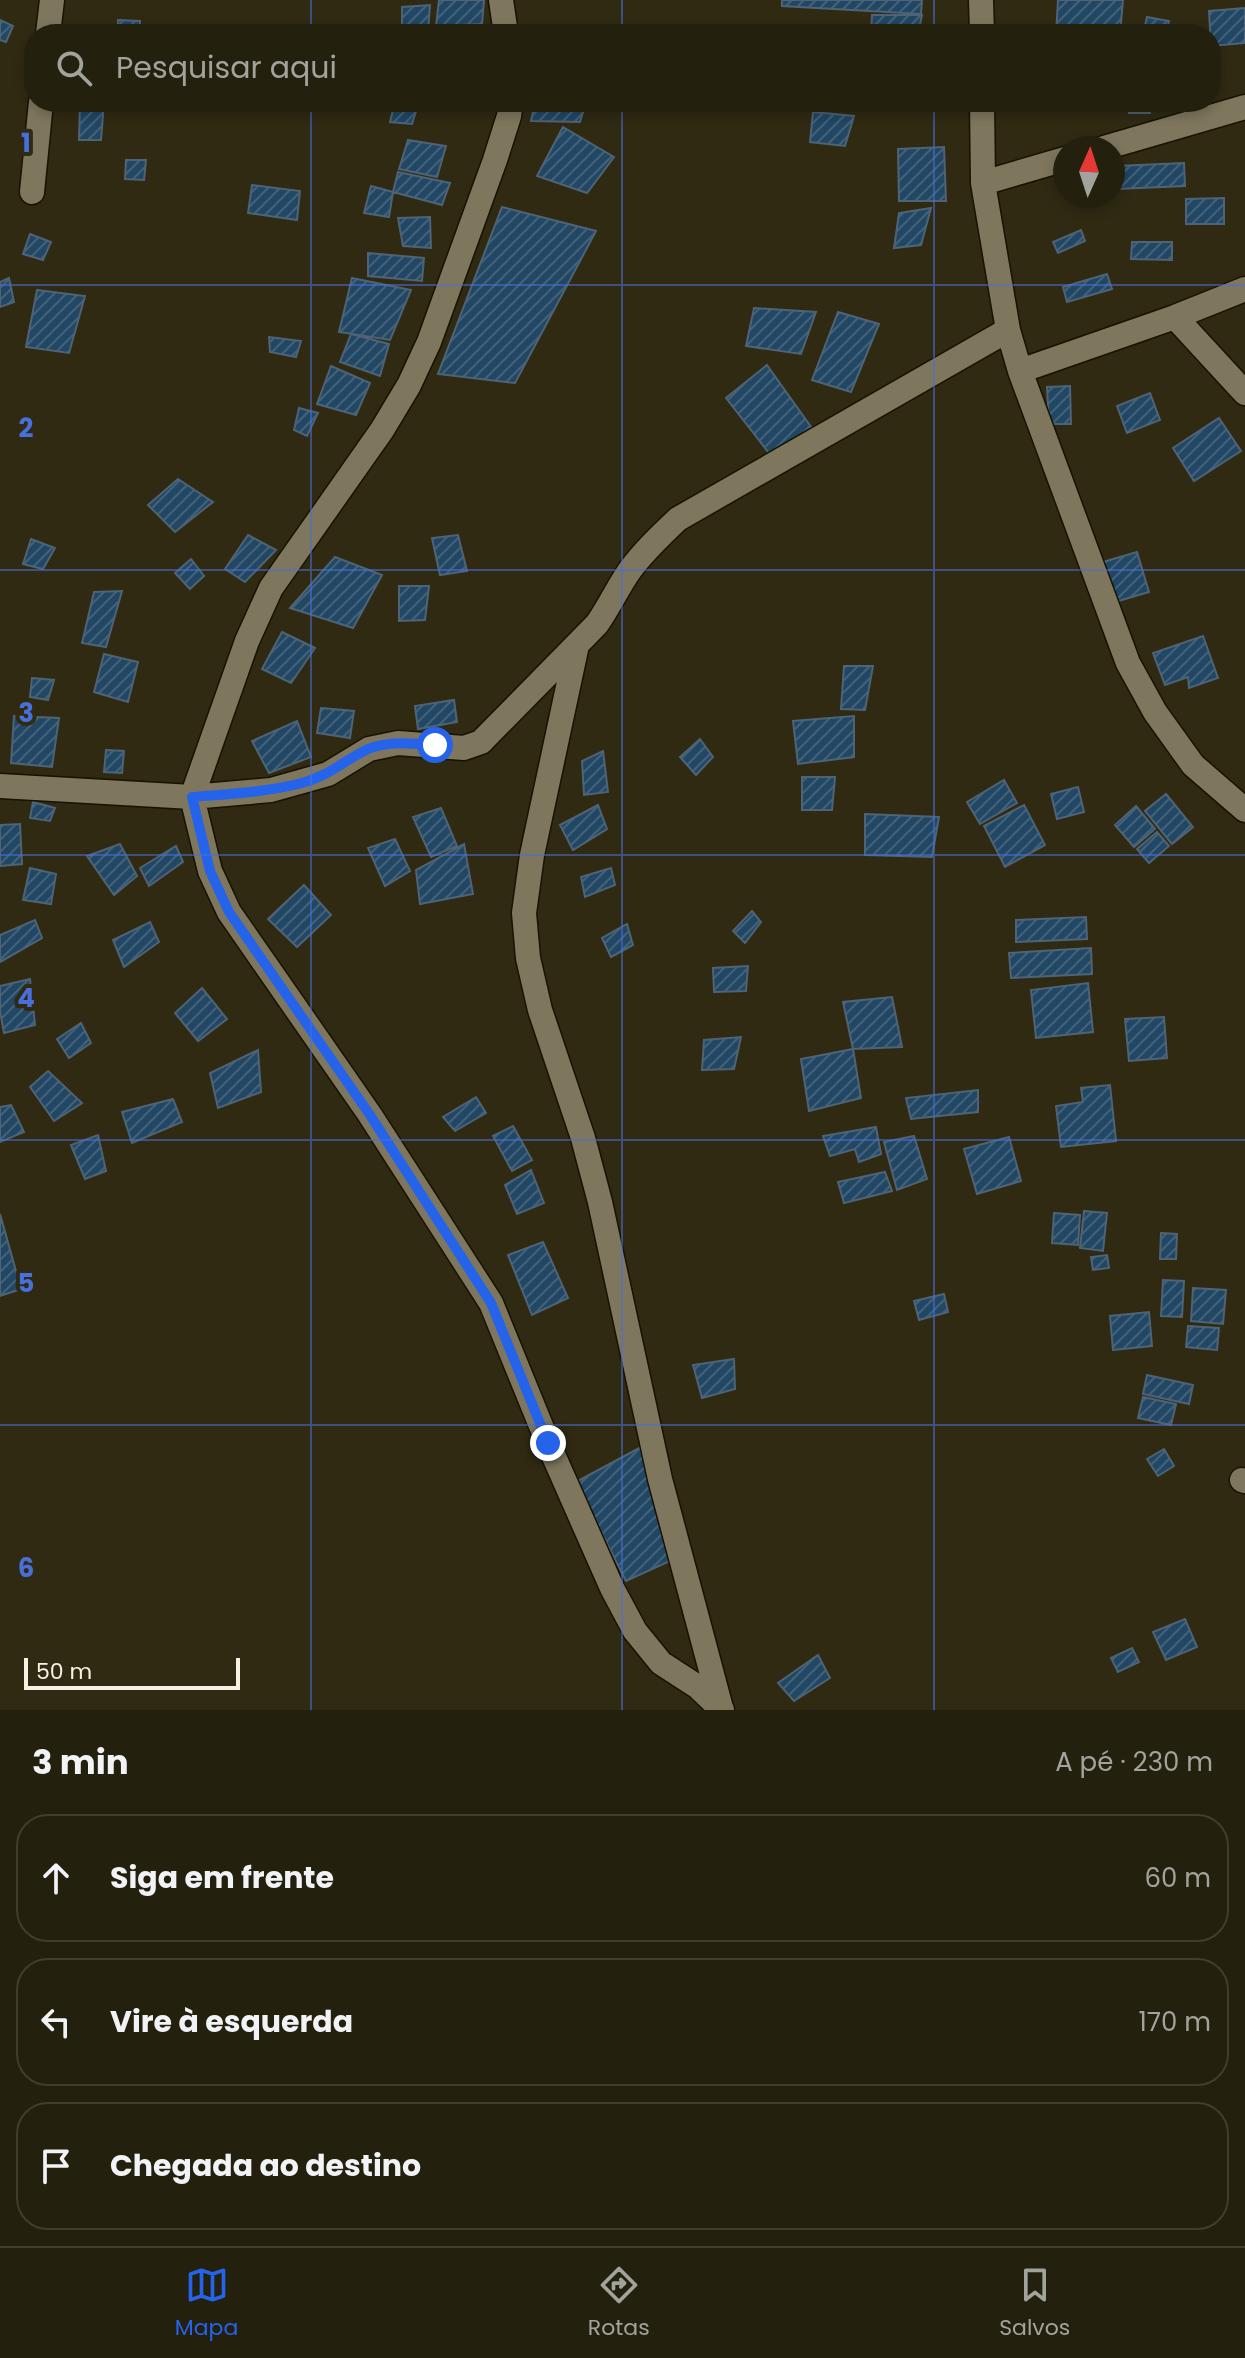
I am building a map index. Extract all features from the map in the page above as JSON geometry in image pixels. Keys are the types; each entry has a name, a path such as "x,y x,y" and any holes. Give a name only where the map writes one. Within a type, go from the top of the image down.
{"street":[{"path":"49,24 52,0"},
{"path":"501,0 505,24"},
{"path":"981,0 982,24"},
{"path":"1125,142 1245,107"},
{"path":"32,192 40,112"},
{"path":"510,112 429,342 409,385 382,430 271,588 247,641 192,797 210,871 229,912 370,1115 491,1303 548,1443 612,1588 635,1631 661,1663 698,1687 722,1710"},
{"path":"982,112 983,183 1008,330 1020,371 1128,663 1155,712 1193,765 1245,810"},
{"path":"983,183 1053,163"},
{"path":"1020,371 1245,289"},
{"path":"1175,317 1245,393"},
{"path":"0,786 192,797 271,790 328,774 369,749 398,743 464,748 481,742 597,624 628,573 678,519 1008,330"},
{"path":"577,645 532,855 524,913 528,958 540,1010 583,1138 600,1202 660,1479 722,1710"}],"building":[{"path":"439,0 484,0 482,24 436,24"},
{"path":"782,0 922,0 921,14 782,6"},
{"path":"1058,0 1123,0 1121,24 1057,24"},
{"path":"430,5 429,24 402,24 402,7"},
{"path":"1245,8 1245,43 1221,45 1221,24 1210,24 1209,11"},
{"path":"872,15 922,15 920,24 872,24"},
{"path":"1147,17 1169,21 1168,24 1145,24"},
{"path":"0,20 13,26 6,42 0,40"},
{"path":"118,20 140,21 140,24 118,24"},
{"path":"80,112 103,112 101,140 79,140"},
{"path":"392,112 416,112 412,124 390,122"},
{"path":"533,112 583,112 580,122 531,121"},
{"path":"813,112 854,116 845,146 810,142"},
{"path":"563,127 614,157 587,193 537,176"},
{"path":"408,140 446,146 437,177 399,169"},
{"path":"944,147 946,201 899,201 898,149"},
{"path":"126,160 146,160 144,180 125,179"},
{"path":"1184,163 1185,186 1125,189 1125,166"},
{"path":"398,172 450,183 442,205 393,192"},
{"path":"252,185 300,191 297,220 248,213"},
{"path":"371,186 393,192 389,217 364,213"},
{"path":"1224,198 1224,224 1186,224 1186,199"},
{"path":"502,207 596,231 515,383 438,374"},
{"path":"931,208 921,245 894,248 899,213"},
{"path":"430,217 431,248 403,246 398,218"},
{"path":"1081,230 1085,241 1058,253 1053,242"},
{"path":"30,234 51,242 43,260 23,254"},
{"path":"1132,242 1172,242 1172,260 1131,259"},
{"path":"368,253 424,258 422,281 368,276"},
{"path":"1107,274 1112,289 1067,302 1063,287"},
{"path":"9,278 14,302 0,307 0,282"},
{"path":"352,278 411,290 390,340 339,332"},
{"path":"37,290 85,296 69,353 26,347"},
{"path":"754,308 816,312 801,354 746,346"},
{"path":"838,312 879,324 851,392 812,380"},
{"path":"351,334 389,344 380,376 340,362"},
{"path":"269,337 301,341 296,357 270,352"},
{"path":"767,365 816,434 772,457 726,398"},
{"path":"331,366 370,383 356,415 317,404"},
{"path":"1070,386 1071,424 1049,424 1047,387"},
{"path":"1150,393 1160,420 1127,433 1117,406"},
{"path":"299,408 318,413 307,436 294,430"},
{"path":"1219,418 1241,451 1194,481 1173,448"},
{"path":"178,479 213,502 175,532 148,505"},
{"path":"248,535 276,550 245,582 225,569"},
{"path":"458,535 467,571 440,575 432,538"},
{"path":"31,539 55,548 43,569 23,564"},
{"path":"1137,552 1149,592 1115,602 1103,562"},
{"path":"335,557 382,575 353,628 290,608"},
{"path":"191,559 204,576 190,589 175,573"},
{"path":"399,586 429,586 425,620 399,621"},
{"path":"122,591 106,647 82,643 94,592"},
{"path":"282,632 315,648 291,683 262,669"},
{"path":"1203,636 1218,678 1189,688 1188,677 1165,685 1153,653"},
{"path":"104,654 138,662 128,702 94,692"},
{"path":"844,666 873,666 865,710 841,709"},
{"path":"32,678 54,680 48,700 30,697"},
{"path":"454,700 457,722 418,729 415,706"},
{"path":"321,708 354,711 350,738 317,733"},
{"path":"14,716 59,718 52,767 11,763"},
{"path":"854,716 854,757 798,764 793,721"},
{"path":"297,721 311,757 269,773 252,741"},
{"path":"700,739 713,757 696,775 680,757"},
{"path":"106,750 124,751 122,773 104,772"},
{"path":"603,751 608,792 584,795 582,761"},
{"path":"802,777 835,777 832,810 802,810"},
{"path":"1004,780 1017,803 980,824 967,802"},
{"path":"1078,787 1084,812 1057,819 1051,794"},
{"path":"1166,794 1193,827 1172,844 1145,811"},
{"path":"33,802 55,808 50,821 30,818"},
{"path":"598,805 607,829 573,850 560,825"},
{"path":"1024,805 1045,845 1005,867 984,826"},
{"path":"1136,806 1155,829 1134,847 1115,825"},
{"path":"441,808 457,846 431,857 413,817"},
{"path":"865,814 939,817 932,857 865,855"},
{"path":"20,824 22,864 0,866 0,825"},
{"path":"1157,832 1169,846 1149,863 1137,849"},
{"path":"395,839 410,871 385,886 368,848"},
{"path":"120,844 137,876 114,895 87,856"},
{"path":"464,844 473,894 420,904 416,870"},
{"path":"176,846 183,862 149,886 140,868"},
{"path":"30,868 56,874 51,904 23,900"},
{"path":"611,868 615,885 585,897 581,877"},
{"path":"304,885 331,915 297,947 268,919"},
{"path":"752,911 761,922 745,943 733,931"},
{"path":"1086,917 1087,939 1016,942 1016,920"},
{"path":"35,920 42,938 0,962 0,935"},
{"path":"150,922 159,942 124,967 113,940"},
{"path":"627,924 633,945 611,957 602,938"},
{"path":"1091,948 1092,974 1011,978 1009,953"},
{"path":"748,966 746,991 714,992 713,968"},
{"path":"30,979 35,1025 4,1033 0,986"},
{"path":"1088,983 1093,1032 1036,1038 1031,990"},
{"path":"202,988 227,1019 198,1041 175,1013"},
{"path":"892,997 902,1047 853,1049 843,1002"},
{"path":"1164,1017 1167,1058 1129,1061 1125,1019"},
{"path":"81,1023 91,1043 69,1058 57,1039"},
{"path":"741,1037 734,1069 702,1070 704,1040"},
{"path":"853,1049 861,1098 809,1111 801,1059"},
{"path":"258,1050 261,1092 218,1108 210,1073"},
{"path":"48,1071 82,1103 54,1121 30,1087"},
{"path":"1110,1085 1116,1141 1061,1147 1056,1106 1083,1102 1081,1088"},
{"path":"978,1090 978,1112 911,1119 906,1098"},
{"path":"476,1097 486,1113 455,1131 443,1117"},
{"path":"173,1099 182,1122 132,1143 122,1112"},
{"path":"11,1105 24,1132 0,1142 0,1107"},
{"path":"513,1126 532,1160 512,1171 493,1136"},
{"path":"876,1127 881,1154 859,1162 855,1149 830,1156 823,1136"},
{"path":"98,1135 106,1171 85,1179 71,1145"},
{"path":"914,1136 927,1179 897,1190 884,1142"},
{"path":"1009,1137 1021,1181 977,1194 964,1149"},
{"path":"531,1170 544,1203 517,1214 505,1185"},
{"path":"885,1172 892,1191 844,1203 838,1182"},
{"path":"1084,1211 1107,1213 1103,1251 1080,1248"},
{"path":"1054,1213 1080,1215 1078,1245 1052,1243"},
{"path":"0,1214 21,1289 0,1296"},
{"path":"1161,1233 1177,1234 1176,1259 1160,1259"},
{"path":"543,1242 568,1298 532,1315 508,1255"},
{"path":"1107,1255 1109,1268 1093,1270 1091,1257"},
{"path":"1163,1280 1184,1281 1182,1317 1161,1316"},
{"path":"1193,1288 1226,1290 1223,1324 1191,1321"},
{"path":"944,1294 948,1312 919,1320 914,1301"},
{"path":"1149,1312 1152,1346 1113,1350 1110,1316"},
{"path":"1188,1326 1219,1328 1217,1350 1186,1347"},
{"path":"734,1359 735,1389 702,1398 693,1365"},
{"path":"1147,1375 1193,1385 1189,1404 1143,1394"},
{"path":"1143,1397 1176,1404 1171,1425 1138,1418"},
{"path":"643,1446 681,1556 626,1581 576,1482"},
{"path":"1164,1449 1174,1466 1158,1476 1147,1459"},
{"path":"1185,1619 1197,1647 1166,1660 1153,1632"},
{"path":"1132,1648 1139,1662 1118,1672 1111,1658"},
{"path":"818,1655 830,1678 794,1701 778,1683"}],"route":[{"path":"435,745 398,743 369,749 328,774 303,782 271,790 192,797 210,871 229,912 370,1115 491,1303 548,1443"}]}
